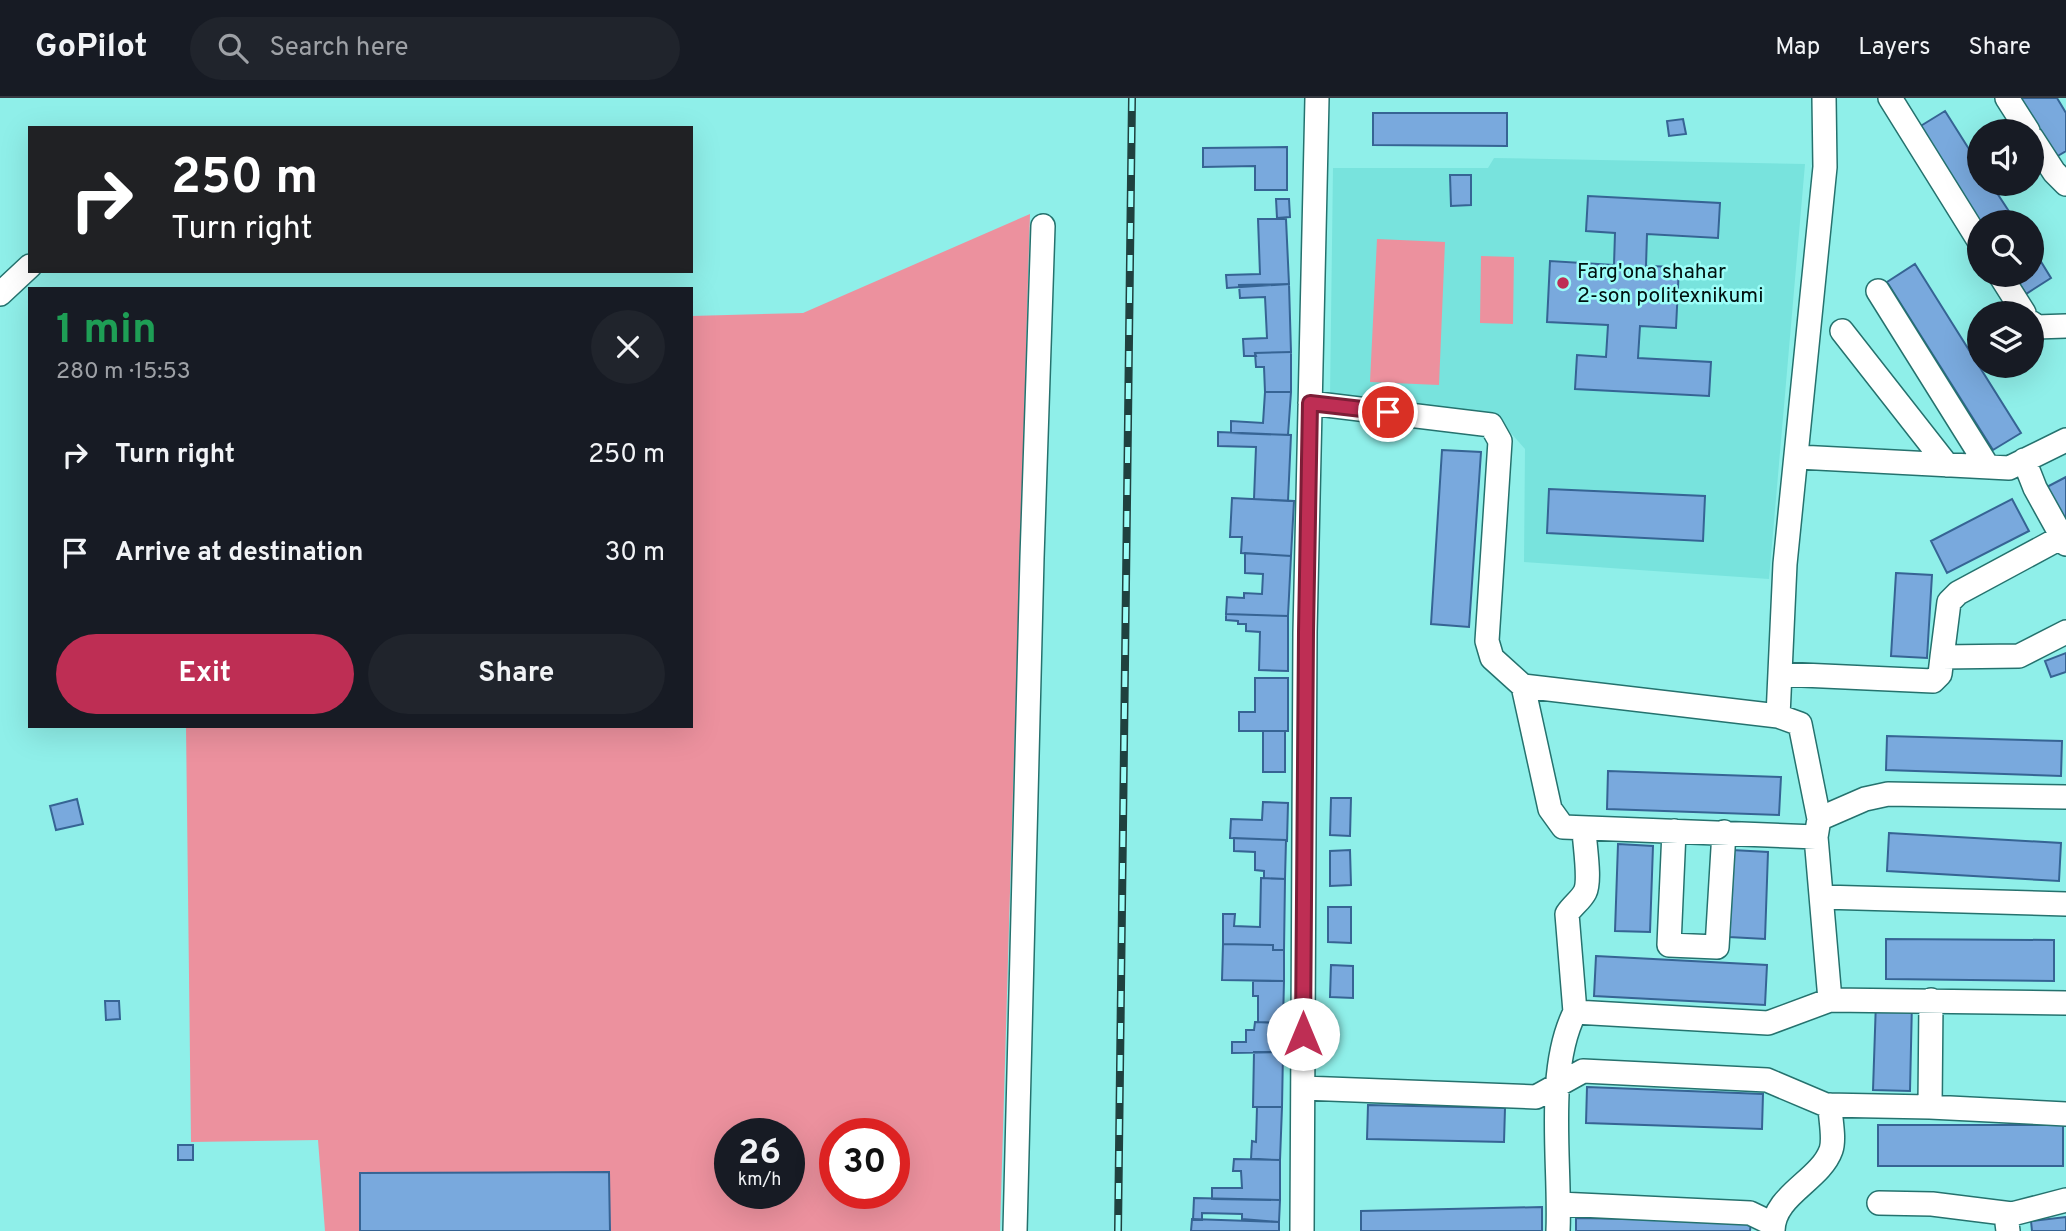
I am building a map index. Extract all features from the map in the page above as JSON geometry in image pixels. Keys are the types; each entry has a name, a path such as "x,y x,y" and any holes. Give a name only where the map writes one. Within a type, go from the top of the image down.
{"street":[{"path":"1302,1231 1305,646 1317,98"},
{"path":"1778,716 1785,564 1798,457 1825,167 1824,98"},
{"path":"1890,98 1967,222"},
{"path":"2007,98 2020,119"},
{"path":"2044,157 2066,184"},
{"path":"1015,1231 1043,226"},
{"path":"0,294 28,268"},
{"path":"1878,291 1988,467"},
{"path":"2044,327 2066,326"},
{"path":"1842,331 1947,465"},
{"path":"1310,403 1491,425 1500,441 1487,640 1492,657 1523,686 1549,809 1563,827 1724,832 1817,828 1865,799 1888,794 2066,797"},
{"path":"1798,457 2009,468 2066,440"},
{"path":"1780,674 1933,681 1940,674 1949,602 1958,593 2064,540 2035,488 2024,460"},
{"path":"1942,657 2019,656 2066,632"},
{"path":"1523,686 1778,716 1800,724 1817,828 1830,1000"},
{"path":"1558,1231 1557,1085 1568,1026 1575,1012 1567,914 1573,903 1584,893 1587,884 1584,828"},
{"path":"1674,831 1669,945 1717,947 1724,832"},
{"path":"1822,897 2066,904"},
{"path":"1575,1012 1768,1023 1830,1000 2066,1003"},
{"path":"1930,1107 1931,1000"},
{"path":"1303,1088 1536,1097 1583,1071 1767,1080 1830,1105 2066,1114"},
{"path":"1559,1204 1751,1213 1773,1227 1781,1208 1826,1159 1832,1148 1830,1105"},
{"path":"1880,1203 1932,1204 2010,1222 2066,1200"}],"shaded area":[{"name":"Farg'ona shahar 2-son politexnikumi","path":"1494,158 1805,164 1769,579 1524,562 1525,449 1496,416 1330,397 1333,168 1488,168"},
{"path":"1030,214 1000,1231 325,1231 318,1140 191,1142 186,728 693,728 693,316 803,313"},
{"path":"1377,239 1445,242 1439,385 1370,382"},
{"path":"1481,256 1514,257 1513,324 1480,323"}],"building":[{"path":"2019,98 2057,98 2066,113 2066,151 2056,157 2044,138 2044,119 2032,119"},
{"path":"1945,111 1967,146 1967,196 1999,196 2008,210 1972,210 1919,127"},
{"path":"1373,113 1507,113 1507,146 1373,145"},
{"path":"1683,119 1686,134 1669,136 1667,121"},
{"path":"1287,147 1287,190 1255,190 1255,166 1203,167 1203,148"},
{"path":"1450,175 1471,175 1471,205 1451,206"},
{"path":"1588,196 1720,203 1718,238 1647,234 1646,266 1679,267 1676,328 1640,326 1638,358 1711,362 1709,396 1575,389 1577,355 1606,357 1608,325 1547,322 1550,261 1614,265 1615,233 1586,231"},
{"path":"1276,199 1289,199 1290,217 1277,218"},
{"path":"1258,219 1286,219 1289,284 1227,288 1226,275 1260,274"},
{"path":"1915,264 1967,347 1967,378 1987,378 2021,433 1993,450 1887,282"},
{"path":"2044,267 2051,278 2044,282"},
{"path":"1289,284 1291,352 1244,356 1243,339 1267,338 1265,297 1240,298 1239,285"},
{"path":"2022,287 2037,287 2026,294"},
{"path":"1291,352 1291,392 1265,392 1264,367 1256,367 1255,353"},
{"path":"1265,392 1291,392 1288,435 1231,433 1231,421 1263,423"},
{"path":"1218,432 1291,435 1288,501 1254,499 1256,447 1218,446"},
{"path":"1442,450 1481,452 1469,627 1431,624"},
{"path":"2066,477 2066,533 2043,489"},
{"path":"1549,489 1705,496 1703,541 1547,533"},
{"path":"1232,498 1294,501 1291,556 1241,553 1242,537 1230,537"},
{"path":"2012,499 2029,531 1947,573 1931,541"},
{"path":"1245,553 1291,556 1288,616 1226,614 1227,597 1244,598 1244,593 1262,594 1263,574 1245,573"},
{"path":"1896,573 1932,575 1927,658 1891,656"},
{"path":"1226,614 1288,616 1288,671 1259,670 1260,632 1246,631 1246,624 1226,620"},
{"path":"2066,653 2066,672 2051,677 2045,661"},
{"path":"1255,678 1288,678 1288,731 1239,731 1239,712 1255,712"},
{"path":"1263,731 1285,731 1285,772 1263,772"},
{"path":"1887,736 2062,741 2061,776 1886,770"},
{"path":"1608,771 1781,777 1779,815 1607,809"},
{"path":"1331,798 1351,798 1350,836 1330,835"},
{"path":"77,799 83,824 56,830 50,806"},
{"path":"1263,802 1288,803 1287,842 1230,838 1231,819 1262,820"},
{"path":"1889,833 2061,843 2059,881 1887,871"},
{"path":"1234,838 1286,840 1285,879 1264,878 1264,871 1255,870 1255,852 1234,851"},
{"path":"1618,844 1653,846 1650,932 1615,931"},
{"path":"1350,850 1351,885 1330,886 1330,851"},
{"path":"1732,850 1768,852 1765,939 1729,937"},
{"path":"1261,878 1285,879 1284,950 1273,950 1273,945 1223,944 1223,914 1235,914 1234,926 1260,927"},
{"path":"1328,907 1351,907 1351,943 1328,942"},
{"path":"1886,939 2054,940 2054,981 1886,979"},
{"path":"1223,944 1273,945 1273,950 1284,950 1284,981 1222,980"},
{"path":"1596,956 1767,965 1765,1005 1594,996"},
{"path":"1331,965 1353,966 1353,998 1330,997"},
{"path":"1253,981 1284,981 1283,1023 1258,1022 1258,996 1253,996"},
{"path":"105,1001 119,1001 120,1019 106,1020"},
{"path":"1876,1001 1912,1002 1910,1091 1873,1090"},
{"path":"1255,1022 1281,1023 1280,1052 1232,1053 1232,1042 1246,1042 1246,1030 1254,1030"},
{"path":"1254,1052 1283,1052 1282,1107 1253,1107"},
{"path":"1587,1087 1763,1094 1762,1129 1586,1123"},
{"path":"1368,1105 1505,1108 1504,1142 1367,1139"},
{"path":"1257,1107 1282,1107 1280,1160 1251,1159 1252,1141 1256,1142"},
{"path":"1878,1125 2063,1125 2063,1166 1878,1166"},
{"path":"178,1145 193,1145 193,1160 178,1160"},
{"path":"1234,1159 1280,1160 1280,1200 1212,1199 1212,1188 1242,1188 1241,1171 1233,1171"},
{"path":"609,1172 610,1231 360,1231 360,1173"},
{"path":"1194,1198 1280,1200 1279,1222 1242,1219 1242,1214 1202,1213 1202,1220 1193,1220"},
{"path":"1542,1207 1542,1231 1361,1231 1361,1211"},
{"path":"2066,1217 2066,1231 2032,1231 2031,1221"},
{"path":"1576,1218 1751,1221 1750,1231 1576,1231"},
{"path":"1192,1219 1279,1222 1279,1231 1191,1231"}],"railway":[{"path":"1118,1231 1132,98"}],"place":[{"name":"Farg'ona shahar 2-son politexnikumi","path":"1563,283"}],"route":[{"path":"1303,1034 1310,403 1388,412"}]}
